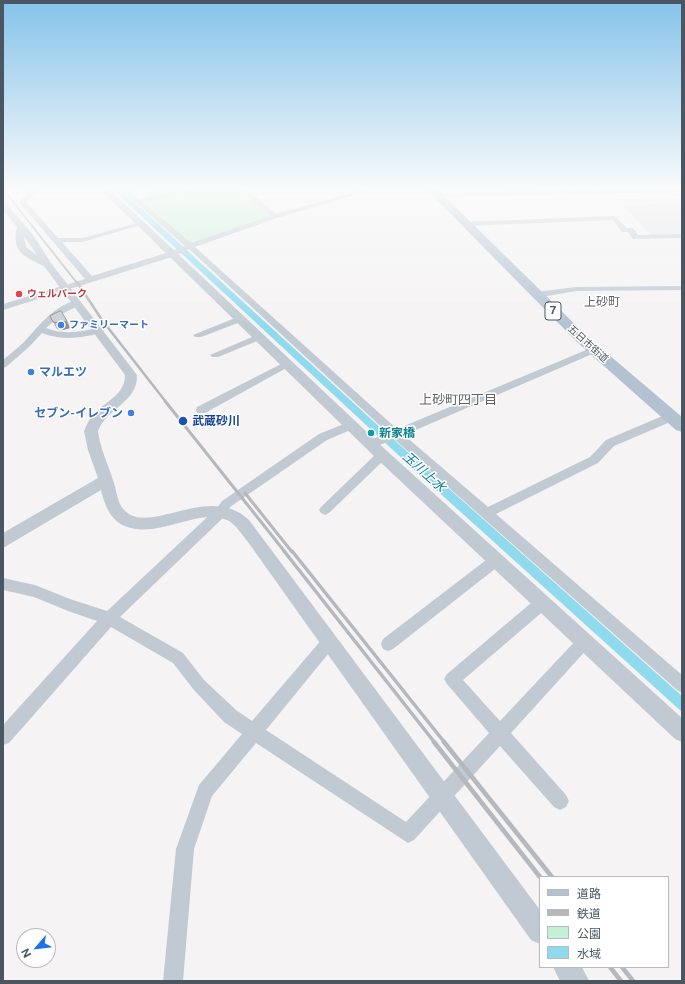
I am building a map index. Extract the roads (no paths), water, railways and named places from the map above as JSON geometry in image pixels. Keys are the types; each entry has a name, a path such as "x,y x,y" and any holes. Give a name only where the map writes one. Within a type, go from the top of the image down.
{"main road":[{"name":"五日市街道","path":"475,234 536,295 682,426"}],"street":[{"path":"21,234 20,246 27,253 47,264"},
{"path":"27,234 38,247 47,264 128,371 132,382 126,393 100,413 92,428 91,436 118,512 126,519 135,523 155,524 197,512 221,512 237,519 249,533 539,930"},
{"path":"51,234 91,280"},
{"path":"56,240 82,240 104,234"},
{"path":"152,234 495,561 682,732"},
{"path":"174,234 393,434 682,684"},
{"path":"3,307 91,280 228,234"},
{"path":"633,234 636,237 682,236"},
{"path":"536,295 576,288 682,288"},
{"path":"3,365 60,312 77,303"},
{"path":"198,335 240,319"},
{"path":"40,329 53,334 72,336 98,331"},
{"path":"215,355 259,337"},
{"path":"325,510 376,447 393,434 590,344"},
{"path":"201,410 287,364"},
{"path":"486,513 498,509 594,460 610,443 671,417"},
{"path":"3,737 109,618 221,512 226,504 324,437 351,425"},
{"path":"3,541 106,480"},
{"path":"388,644 495,561"},
{"path":"3,584 35,591 68,605 109,618 178,658 199,685 224,711 408,834 584,642"},
{"path":"542,603 452,679 560,801"},
{"path":"173,981 185,849 205,791 328,643"},
{"path":"567,968 576,981"}],"water":[{"name":"玉川上水","path":"160,234 169,234 383,430 682,696 682,712 422,477"}],"railway":[{"path":"38,234 77,283"},
{"path":"77,282 102,320 166,402"},
{"path":"165,401 285,552"},
{"path":"245,493 292,552"},
{"path":"284,551 435,743"},
{"path":"292,551 445,743"},
{"path":"434,742 539,876"},
{"path":"444,742 551,876"},
{"path":"611,968 621,981"},
{"path":"623,968 633,981"}],"place":[{"name":"ウェルパーク","path":"19,294"},
{"name":"ファミリーマート","path":"61,325"},
{"name":"マルエツ","path":"31,372"},
{"name":"セブン-イレブン","path":"131,413"},
{"name":"武蔵砂川","path":"183,421"},
{"name":"新家橋","path":"371,433"}],"district":[{"name":"上砂町","path":"602,302"},
{"name":"上砂町四丁目","path":"458,400"}]}
